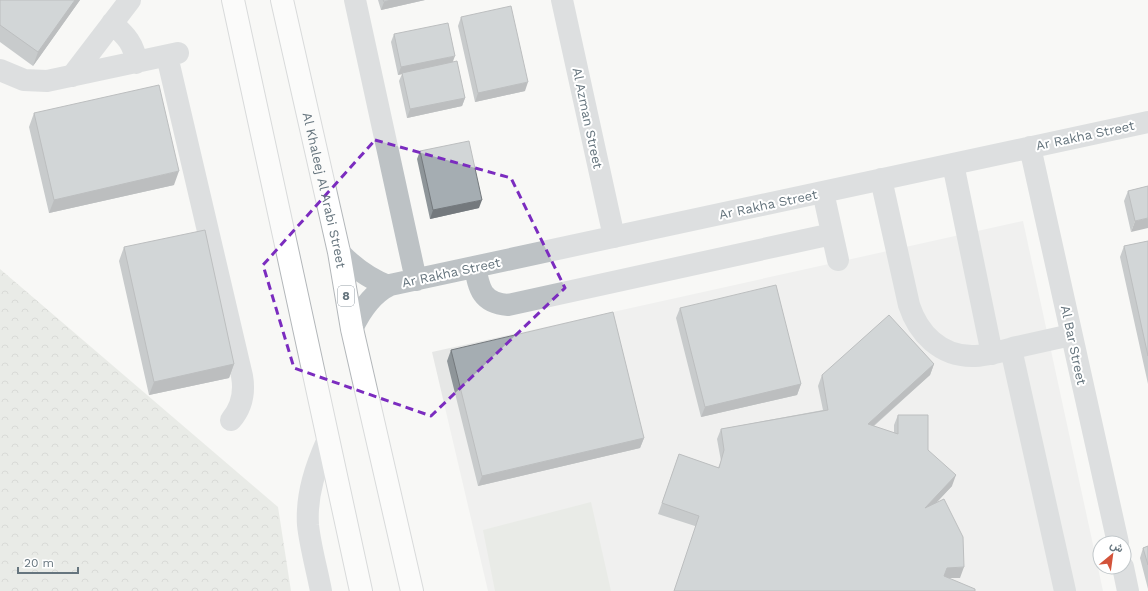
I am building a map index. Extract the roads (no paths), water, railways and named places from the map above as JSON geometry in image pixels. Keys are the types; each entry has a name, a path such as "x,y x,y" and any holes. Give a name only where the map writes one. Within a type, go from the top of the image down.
{"highway":[{"path":"232,0 361,591"},
{"name":"Al Khaleej Al Arabi Street","path":"282,0 339,252 352,329 412,591"}],"street":[{"path":"72,76 130,0"},
{"path":"355,0 416,280"},
{"name":"Al Azman Street","path":"562,0 614,237"},
{"path":"112,23 128,38 133,46 136,54 136,62"},
{"path":"0,70 13,77 36,82 172,55 244,387 243,398 239,410 232,420"},
{"name":"Ar Rakha Street","path":"352,329 357,319 371,300 388,286 1148,122"},
{"name":"Al Bar Street","path":"1030,147 1116,535"},
{"path":"953,164 1065,591"},
{"path":"881,179 909,305 921,330 929,339 950,352 972,356 1071,335"},
{"path":"823,192 838,260"},
{"path":"475,267 478,283 485,297 492,302 508,304 832,234"},
{"name":"Ar Rakha Street","path":"339,252 361,273 388,286"},
{"path":"321,591 308,526 308,510 314,475 328,439"},
{"path":"1125,575 1128,591"}]}
